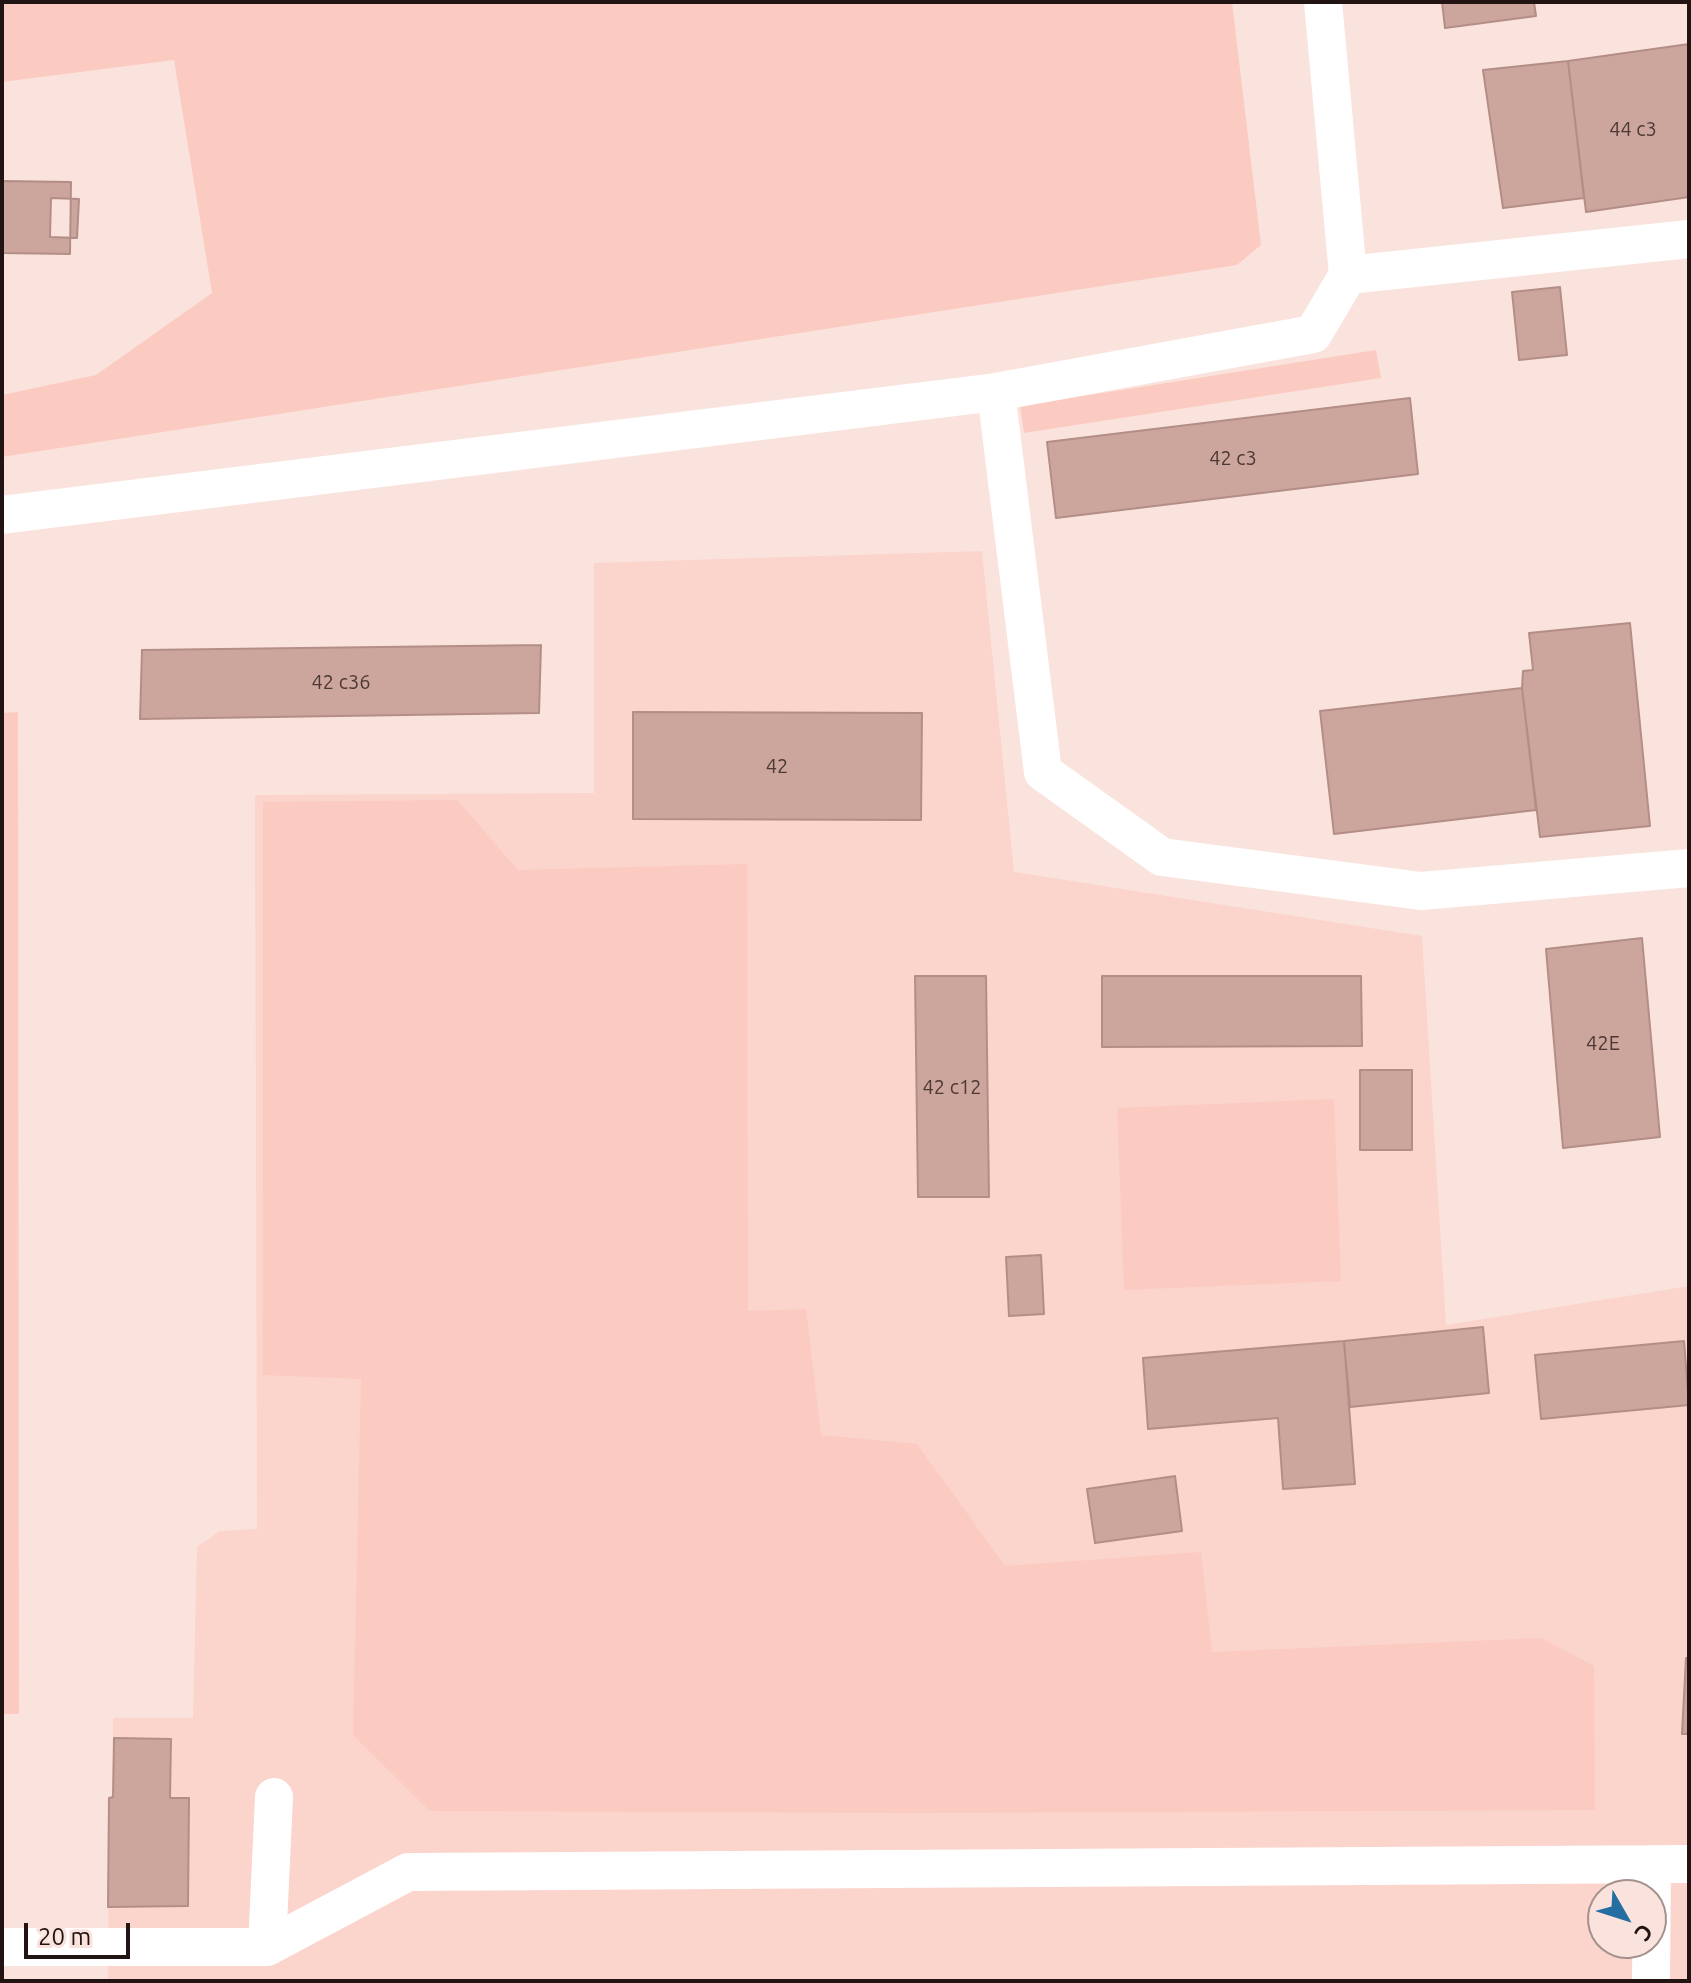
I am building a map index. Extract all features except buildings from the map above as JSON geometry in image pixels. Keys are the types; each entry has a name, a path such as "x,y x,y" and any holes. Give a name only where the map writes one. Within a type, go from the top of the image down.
{"lane":[{"path":"2,515 996,392 1313,334 1348,275 1323,2"},
{"path":"1348,275 1689,239"},
{"path":"996,392 1043,772 1162,857 1421,891 1689,868"},
{"path":"267,1947 274,1797"},
{"path":"1651,1981 1652,1864"},
{"path":"2,1947 267,1947 408,1872 1689,1864"}],"shaded area":[{"path":"2,2 1232,2 1261,245 1237,265 2,457 2,395 96,375 212,293 174,60 2,82"},
{"path":"1376,350 1381,378 1024,433 1020,406"},
{"path":"982,551 1014,872 1422,936 1446,1325 1689,1286 1689,1981 108,1981 109,1798 113,1797 113,1718 193,1718 197,1547 220,1531 257,1529 255,795 594,793 594,563"},
{"path":"18,712 19,1714 2,1714 2,713"},
{"path":"457,800 518,870 747,864 748,1311 806,1309 821,1435 917,1444 1005,1566 1201,1552 1212,1652 1541,1638 1594,1666 1595,1810 912,1813 430,1811 353,1735 361,1379 263,1375 263,802"},
{"path":"1334,1099 1341,1281 1124,1290 1117,1108"}]}
